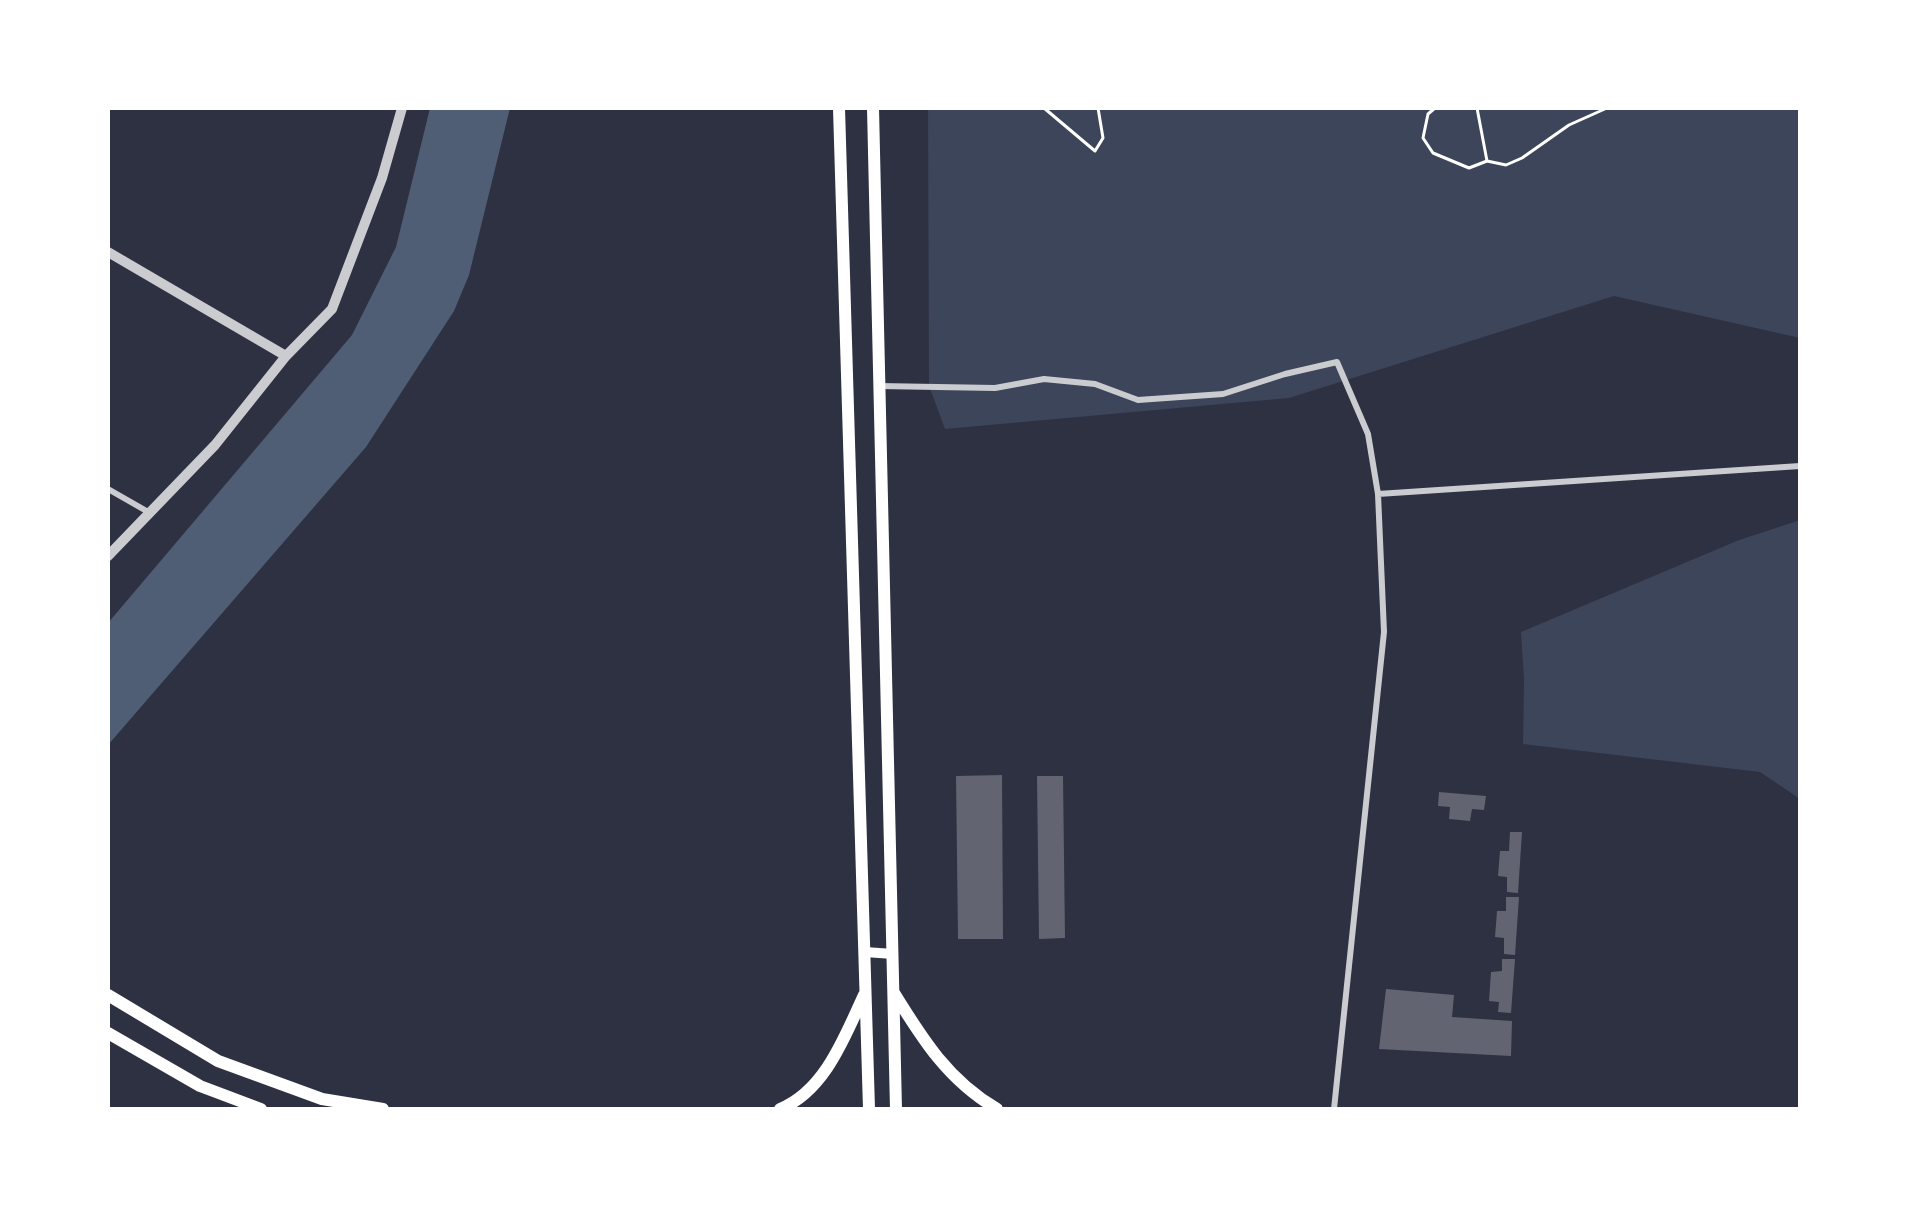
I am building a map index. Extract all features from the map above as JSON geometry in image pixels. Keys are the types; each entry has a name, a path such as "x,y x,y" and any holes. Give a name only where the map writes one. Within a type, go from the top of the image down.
{"main road":[{"path":"840,108 869,1109"},
{"path":"873,108 896,1109"},
{"path":"865,952 893,954"},
{"path":"780,1109 794,1103 819,1078 838,1050 866,992"},
{"path":"894,992 927,1047 971,1093 997,1109"},
{"path":"108,995 218,1061 322,1099 383,1109"},
{"path":"108,1033 200,1086 261,1109"}],"street":[{"path":"108,556 215,445 286,356 332,309 382,178 402,108"},
{"path":"108,252 286,356"},
{"path":"879,386 994,388 1044,379 1095,384 1138,400 1223,394 1285,374 1337,362 1368,434 1378,494 1384,633 1334,1109"},
{"path":"1378,494 1800,466"},
{"path":"108,489 150,513"}],"path":[{"path":"1044,108 1095,151 1103,138 1098,108"},
{"path":"1434,108 1428,114 1423,138 1433,153 1469,168 1487,161 1506,165 1522,159 1569,125 1607,108"},
{"path":"1477,108 1487,161"}],"shaded area":[{"path":"430,108 510,108 469,275 454,311 366,447 108,745 108,623 352,335 396,247"},
{"path":"928,108 1800,108 1800,338 1614,296 1289,398 945,429 929,386"},
{"path":"1800,520 1800,799 1760,772 1523,744 1524,679 1521,632 1739,540"}],"building":[{"path":"1002,775 1003,939 958,939 956,776"},
{"path":"1037,776 1063,776 1065,938 1039,939"},
{"path":"1439,792 1486,796 1484,810 1472,809 1470,821 1449,819 1450,807 1438,806"},
{"path":"1510,832 1522,832 1518,893 1507,892 1507,877 1498,876 1500,851 1509,851"},
{"path":"1506,897 1519,897 1515,955 1504,954 1504,938 1495,937 1497,911 1506,911"},
{"path":"1502,959 1515,959 1511,1013 1498,1012 1499,1002 1489,1001 1491,972 1502,971"},
{"path":"1386,989 1454,995 1452,1017 1512,1021 1511,1056 1379,1049"}]}
